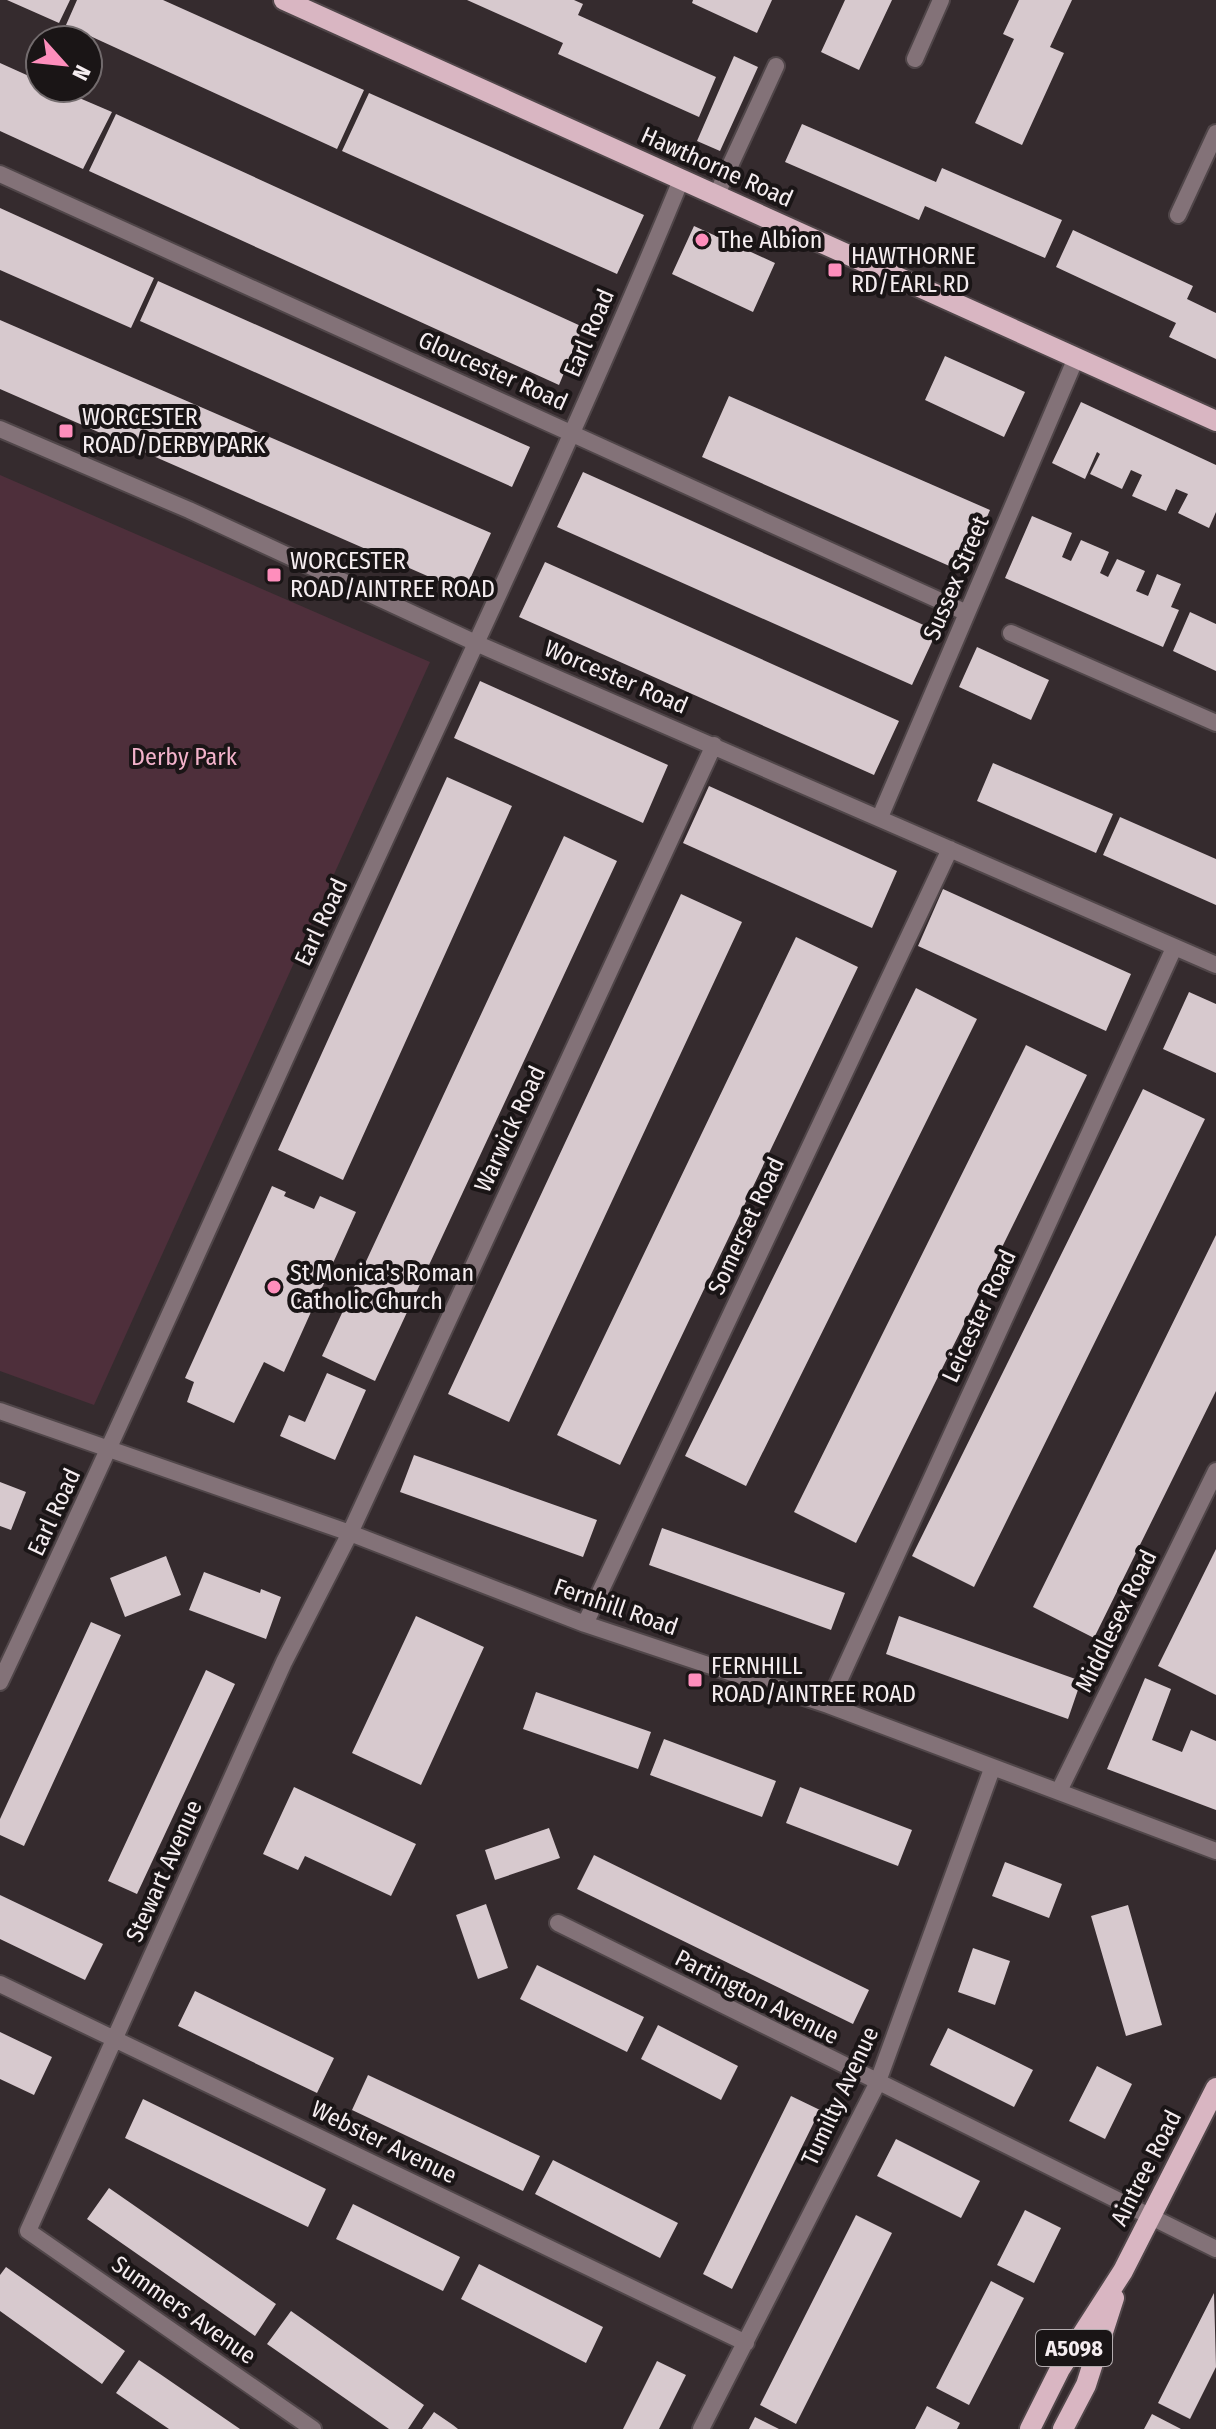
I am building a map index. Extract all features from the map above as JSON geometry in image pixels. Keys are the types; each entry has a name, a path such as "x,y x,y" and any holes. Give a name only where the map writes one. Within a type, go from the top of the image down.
{"main road":[{"name":"Hawthorne Road","path":"284,0 1216,421"},
{"name":"Aintree Road","path":"1030,2429 1060,2369 1123,2271 1216,2088"},
{"name":"Aintree Road","path":"1063,2429 1086,2385 1123,2271"}],"street":[{"path":"915,59 941,0"},
{"path":"716,196 776,66"},
{"path":"1178,215 1216,133"},
{"name":"Gloucester Road","path":"0,174 967,613"},
{"name":"Earl Road","path":"0,1682 110,1451 316,990 478,644 681,180"},
{"name":"Sussex Street","path":"880,817 1076,358"},
{"name":"Worcester Road","path":"0,429 189,510 478,644 1216,965"},
{"path":"1011,633 1216,723"},
{"name":"Warwick Road","path":"350,1533 714,745"},
{"name":"Somerset Road","path":"585,1624 950,849"},
{"name":"Leicester Road","path":"828,1705 1174,948"},
{"name":"Fernhill Road","path":"0,1411 350,1533 585,1624 828,1705 1216,1851"},
{"name":"Middlesex Road","path":"1059,1791 1216,1471"},
{"name":"Stewart Avenue","path":"28,2231 284,1662 350,1533"},
{"name":"Tumilty Avenue","path":"701,2429 877,2084 992,1769"},
{"name":"Partington Avenue","path":"558,1923 877,2084 1216,2249"},
{"name":"Webster Avenue","path":"0,1984 746,2343"},
{"name":"Summers Avenue","path":"28,2231 313,2429"}],"green space":[{"name":"Derby Park","path":"0,475 430,662 94,1405 0,1371"}],"building":[{"path":"7,0 70,0 59,23"},
{"path":"77,0 163,0 364,90 337,149 104,42 104,24 66,24"},
{"path":"467,0 574,0 583,4 578,15 716,77 699,117 558,54 563,43"},
{"path":"693,0 772,0 757,33 692,3"},
{"path":"845,0 892,0 859,70 821,52"},
{"path":"1019,0 1072,0 1050,47 1064,53 1022,145 975,123 1014,39 1003,34"},
{"path":"734,56 758,67 720,151 697,141"},
{"path":"0,63 24,74 24,104 93,104 112,112 83,169 0,131"},
{"path":"369,93 644,215 617,274 342,151"},
{"path":"116,114 583,327 559,385 89,171"},
{"path":"802,124 936,182 942,168 1062,220 1045,258 925,206 919,220 785,162"},
{"path":"0,208 154,278 131,328 0,270"},
{"path":"694,226 775,263 753,312 672,274"},
{"path":"1073,230 1193,286 1187,299 1216,313 1216,359 1169,337 1176,323 1056,267"},
{"path":"158,281 530,447 512,487 140,321"},
{"path":"0,320 491,533 464,592 0,389"},
{"path":"945,356 1025,392 1004,437 925,400"},
{"path":"729,396 990,510 963,572 702,457"},
{"path":"1081,402 1216,465 1216,512 1209,528 1178,513 1188,494 1176,489 1166,511 1132,496 1142,475 1131,470 1122,489 1090,474 1100,454 1097,452 1085,479 1052,463"},
{"path":"583,472 937,631 912,685 557,527"},
{"path":"1032,516 1072,533 1062,557 1071,561 1081,540 1109,552 1100,573 1108,577 1117,559 1145,571 1136,591 1148,596 1157,574 1181,584 1171,607 1179,610 1163,647 1005,578"},
{"path":"545,562 899,721 874,775 519,617"},
{"path":"1190,612 1216,624 1216,671 1173,651"},
{"path":"977,647 1049,680 1031,720 959,687"},
{"path":"480,681 668,765 643,823 454,738"},
{"path":"993,763 1113,814 1096,853 977,801"},
{"path":"447,777 512,806 343,1180 278,1150"},
{"path":"709,786 897,871 872,928 683,843"},
{"path":"1120,817 1216,859 1216,905 1103,855"},
{"path":"564,836 617,861 375,1381 322,1356"},
{"path":"943,889 1131,974 1106,1031 918,946"},
{"path":"681,894 742,922 509,1422 448,1394"},
{"path":"796,937 858,967 620,1465 557,1435"},
{"path":"916,988 977,1019 746,1486 685,1456"},
{"path":"1189,992 1216,1004 1216,1073 1163,1049"},
{"path":"1026,1045 1087,1075 856,1543 794,1512"},
{"path":"1143,1089 1205,1119 974,1587 912,1556"},
{"name":"St Monica's Roman Catholic Church","path":"272,1186 286,1192 284,1196 314,1209 320,1196 356,1212 284,1372 264,1362 234,1423 187,1402 194,1382 185,1378"},
{"path":"1216,1235 1216,1391 1094,1638 1033,1607"},
{"path":"327,1373 366,1390 335,1460 280,1436 289,1415 305,1422"},
{"path":"414,1455 597,1520 583,1557 400,1492"},
{"path":"0,1482 26,1492 11,1530 0,1526"},
{"path":"662,1528 845,1593 831,1630 649,1565"},
{"path":"1216,1549 1216,1695 1158,1666"},
{"path":"166,1556 181,1595 125,1617 110,1578"},
{"path":"204,1572 260,1593 261,1589 281,1597 266,1639 189,1610"},
{"path":"416,1616 484,1647 421,1785 352,1753"},
{"path":"899,1616 1081,1681 1068,1719 886,1654"},
{"path":"91,1622 121,1635 24,1846 0,1835 0,1819"},
{"path":"206,1670 235,1684 137,1894 108,1881"},
{"path":"1145,1678 1171,1689 1152,1740 1182,1752 1191,1730 1216,1741 1216,1810 1107,1769"},
{"path":"536,1692 651,1732 638,1769 523,1729"},
{"path":"664,1739 776,1781 762,1817 650,1775"},
{"path":"294,1787 416,1844 391,1896 305,1856 298,1870 263,1854"},
{"path":"800,1787 912,1830 898,1866 786,1823"},
{"path":"549,1828 560,1858 495,1880 485,1850"},
{"path":"594,1855 869,1990 853,2024 577,1889"},
{"path":"1005,1862 1062,1884 1049,1918 992,1896"},
{"path":"0,1895 103,1944 85,1980 0,1939"},
{"path":"486,1904 508,1968 478,1979 456,1915"},
{"path":"1128,1905 1162,2025 1126,2036 1091,1916"},
{"path":"973,1948 1010,1961 995,2005 958,1992"},
{"path":"537,1965 644,2017 627,2052 520,1999"},
{"path":"195,1991 334,2058 317,2093 178,2026"},
{"path":"658,2025 738,2066 721,2100 641,2059"},
{"path":"948,2028 1033,2070 1014,2107 930,2065"},
{"path":"0,2032 52,2057 34,2095 0,2079"},
{"path":"1097,2066 1132,2084 1105,2139 1069,2121"},
{"path":"368,2075 540,2156 523,2191 352,2110"},
{"path":"791,2096 820,2110 732,2289 703,2274"},
{"path":"143,2099 326,2189 308,2227 125,2138"},
{"path":"896,2139 980,2181 961,2218 877,2176"},
{"path":"553,2160 678,2223 660,2258 535,2194"},
{"path":"109,2188 276,2304 255,2336 87,2219"},
{"path":"353,2204 460,2257 443,2291 336,2239"},
{"path":"1025,2210 1061,2228 1034,2283 997,2265"},
{"path":"856,2215 892,2233 796,2424 760,2405"},
{"path":"479,2264 603,2327 586,2363 461,2299"},
{"path":"6,2267 125,2351 102,2384 0,2311 0,2275"},
{"path":"991,2281 1024,2298 969,2405 936,2388"},
{"path":"1214,2293 1216,2367 1190,2419 1158,2403"},
{"path":"291,2311 424,2405 408,2429 389,2429 267,2344"},
{"path":"139,2360 240,2429 169,2429 116,2393"},
{"path":"657,2361 686,2375 659,2429 623,2429"},
{"path":"927,2406 960,2423 957,2429 915,2429"},
{"path":"434,2412 453,2425 458,2429 422,2429"},
{"path":"1152,2414 1181,2429 1144,2429"},
{"path":"755,2417 779,2429 749,2429"}],"place":[{"name":"The Albion","path":"702,240"},
{"name":"HAWTHORNE RD/EARL RD","path":"835,270"},
{"name":"WORCESTER ROAD/DERBY PARK","path":"66,431"},
{"name":"WORCESTER ROAD/AINTREE ROAD","path":"274,575"},
{"name":"St Monica's Roman Catholic Church","path":"274,1287"},
{"name":"FERNHILL ROAD/AINTREE ROAD","path":"695,1680"}]}
